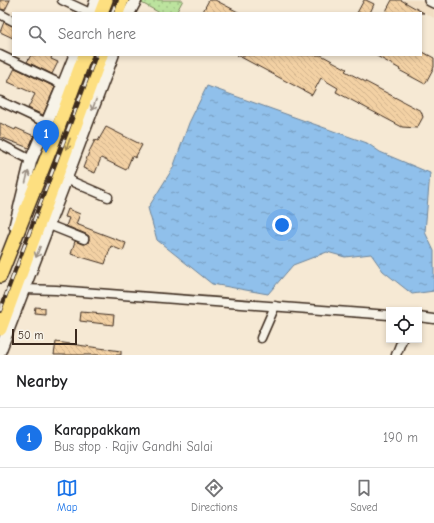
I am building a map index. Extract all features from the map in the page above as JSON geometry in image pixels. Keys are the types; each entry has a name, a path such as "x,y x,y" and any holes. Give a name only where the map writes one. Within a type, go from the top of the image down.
{"main road":[{"path":"101,12 106,0"},
{"path":"117,12 122,0"},
{"path":"3,265 51,148 85,56"},
{"path":"0,329 98,79 101,56"}],"street":[{"path":"62,0 89,12"},
{"path":"91,12 96,0"},
{"path":"130,12 136,0"},
{"path":"430,0 434,2"},
{"path":"0,14 12,20"},
{"path":"0,55 63,85"},
{"path":"3,265 31,160 48,123 74,56"},
{"path":"2,350 66,179 98,79 112,56"},
{"path":"0,101 48,123"},
{"path":"0,144 31,160"},
{"path":"66,179 108,197"},
{"path":"48,225 84,240"},
{"path":"24,289 56,290 386,315"},
{"path":"261,338 275,306"},
{"path":"422,317 434,319"},
{"path":"396,355 401,343"}],"shaded area":[{"path":"402,0 434,0 434,18"}],"green space":[{"path":"136,0 183,0 177,12 158,12"}],"water":[{"path":"207,86 367,143 380,152 430,173 425,232 434,251 434,291 412,294 383,271 371,254 345,257 327,252 293,265 268,294 212,284 157,240 148,208 173,168 189,123"}],"building":[{"path":"0,0 10,0 5,10 0,9"},
{"path":"209,0 215,0 238,12 203,12"},
{"path":"364,0 374,4 370,12 358,12"},
{"path":"392,0 401,0 424,13 422,12 386,12"},
{"path":"4,22 12,26 12,38 0,32"},
{"path":"422,52 434,58 434,67 425,84 399,70 400,69 377,56 422,56"},
{"path":"30,56 52,56 51,59 58,62 52,74 27,62"},
{"path":"239,56 323,56 347,69 345,71 421,111 423,117 417,128 402,127 336,92 338,88 321,78 312,95"},
{"path":"15,68 55,87 43,115 28,108 35,94 8,82"},
{"path":"0,123 34,136 29,148 0,137"},
{"path":"106,127 142,145 135,158 132,156 126,170 101,158 95,173 83,168 95,140 98,141"},
{"path":"68,209 80,214 76,224 126,243 123,251 111,246 105,264 71,254 75,241 82,244 88,243 89,236 66,226 69,218 65,217"},
{"path":"35,307 45,308 45,314 34,313"},
{"path":"81,312 114,315 113,325 80,321"},
{"path":"56,342 121,351 121,355 54,355"}],"railway":[{"path":"112,12 117,0"},
{"path":"0,311 96,56"}],"place":[{"name":"Karappakkam","path":"46,153"}]}
